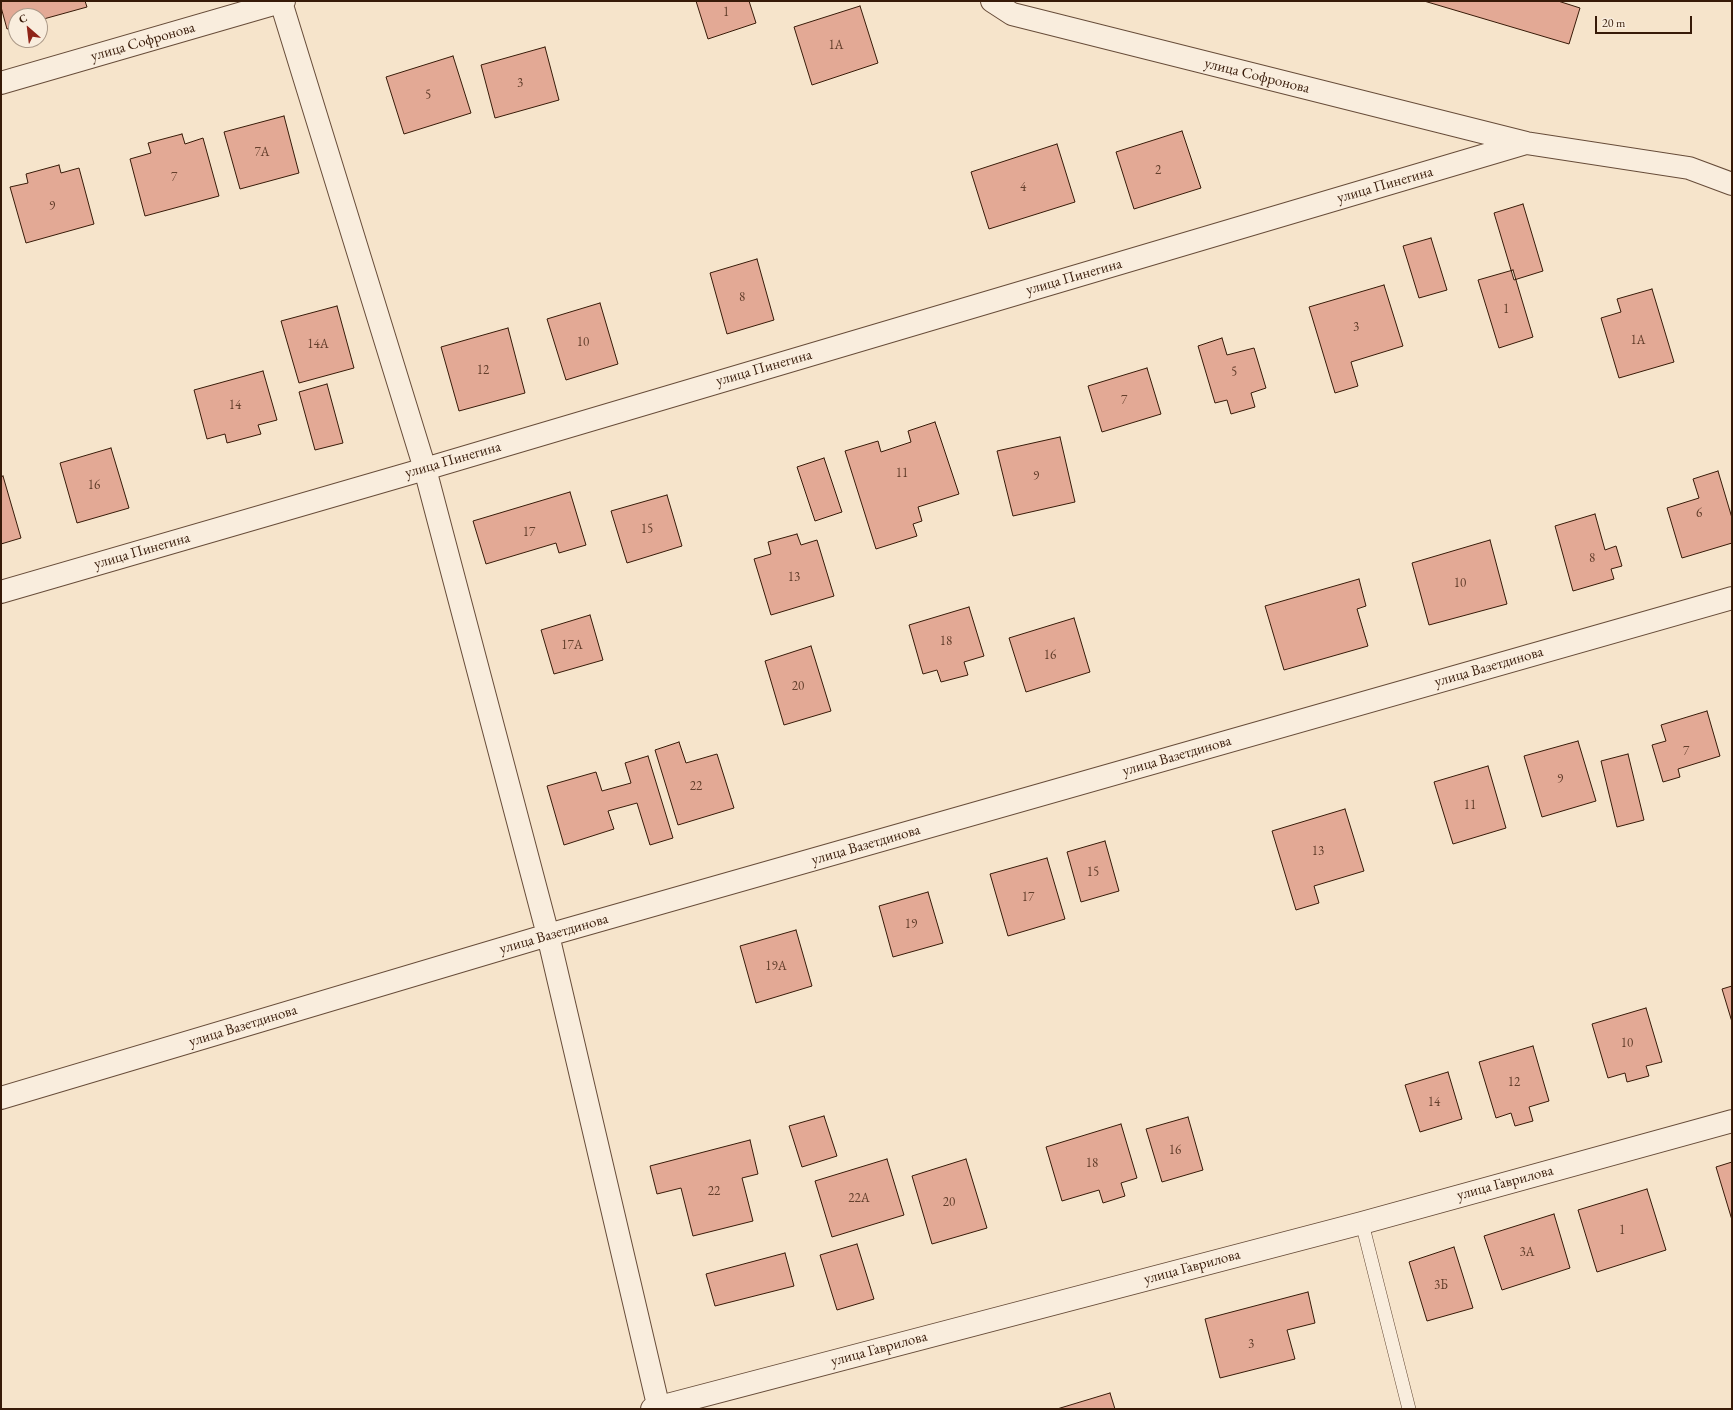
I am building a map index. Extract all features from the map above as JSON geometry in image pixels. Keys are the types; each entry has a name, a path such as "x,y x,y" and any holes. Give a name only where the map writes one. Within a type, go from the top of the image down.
{"street":[{"name":"улица Софронова","path":"1,82 282,1"},
{"path":"282,1 425,469 548,935 657,1408"},
{"name":"улица Софронова","path":"992,1 1012,14 1526,143 1689,168 1732,184"},
{"name":"улица Пинегина","path":"1,592 425,469 1526,143"},
{"name":"улица Вазетдинова","path":"1,1098 548,935 1732,598"},
{"name":"улица Гаврилова","path":"657,1408 1362,1223 1732,1120"}],"lane":[{"path":"1362,1223 1409,1409"}],"building":[{"path":"1,1 85,1 87,7 48,18 48,8 8,8 7,29 1,7"},
{"path":"696,1 749,1 756,23 708,39"},
{"path":"1424,1 1558,1 1580,8 1569,44"},
{"path":"860,6 878,63 812,85 794,27"},
{"path":"545,47 559,100 495,118 481,65"},
{"path":"453,56 471,113 404,134 386,77"},
{"path":"284,116 299,173 240,189 224,132"},
{"path":"1182,131 1201,188 1134,209 1116,152"},
{"path":"182,134 185,144 203,138 219,196 145,216 130,159 151,153 148,143"},
{"path":"1057,144 1075,202 989,229 971,172"},
{"path":"59,165 61,173 79,168 94,224 26,243 10,187 28,183 26,174"},
{"path":"1523,204 1543,271 1514,280 1494,213"},
{"path":"1431,238 1447,290 1419,298 1403,246"},
{"path":"757,259 774,320 727,334 710,273"},
{"path":"1513,270 1533,337 1499,348 1478,280"},
{"path":"1384,285 1403,346 1351,362 1358,386 1335,393 1309,307"},
{"path":"1652,289 1674,362 1619,378 1601,318 1621,312 1617,299"},
{"path":"600,303 618,364 566,380 547,319"},
{"path":"337,306 354,368 299,383 281,321"},
{"path":"508,328 525,393 459,411 441,347"},
{"path":"1222,338 1227,355 1254,348 1266,388 1251,393 1255,407 1231,414 1227,400 1215,403 1198,346"},
{"path":"1147,368 1161,414 1102,432 1088,386"},
{"path":"263,371 277,420 258,425 261,434 227,443 225,434 207,439 194,390"},
{"path":"327,384 343,443 315,450 299,392"},
{"path":"935,422 959,494 918,507 922,521 913,524 917,536 876,549 845,451 878,441 881,452 911,442 908,431"},
{"path":"1060,437 1075,502 1013,516 997,451"},
{"path":"111,448 129,508 77,523 60,463"},
{"path":"824,458 842,512 815,521 797,467"},
{"path":"1718,471 1732,518 1732,543 1682,558 1667,508 1699,498 1693,479"},
{"path":"3,476 21,538 1,544 1,477"},
{"path":"570,492 586,545 559,553 556,543 486,564 473,521"},
{"path":"667,495 682,546 627,563 611,511"},
{"path":"1595,514 1605,550 1616,546 1622,566 1611,569 1614,579 1573,591 1555,526"},
{"path":"797,534 801,545 817,540 834,596 771,615 754,559 771,554 768,542"},
{"path":"1490,540 1507,604 1429,625 1412,563"},
{"path":"1359,579 1366,606 1357,609 1368,646 1284,670 1265,606"},
{"path":"969,607 984,656 964,662 968,675 941,682 937,670 923,674 909,625"},
{"path":"590,615 603,660 554,674 541,630"},
{"path":"1074,618 1090,672 1026,692 1009,638"},
{"path":"811,646 831,711 784,725 765,661"},
{"path":"1707,711 1720,756 1678,769 1680,777 1663,782 1652,745 1666,741 1661,725"},
{"path":"1578,741 1596,801 1542,817 1524,756"},
{"path":"679,742 686,763 717,754 734,808 678,825 655,750"},
{"path":"1628,754 1644,820 1617,827 1601,761"},
{"path":"648,756 673,838 650,845 637,803 608,811 614,829 564,845 547,786 596,772 602,791 631,783 625,763"},
{"path":"1488,766 1506,828 1453,844 1434,782"},
{"path":"1345,809 1364,871 1314,886 1319,903 1296,910 1272,831"},
{"path":"1105,841 1119,891 1081,902 1067,852"},
{"path":"1047,858 1065,919 1008,936 990,874"},
{"path":"928,892 943,943 893,957 879,906"},
{"path":"796,930 812,986 756,1003 740,946"},
{"path":"1732,986 1732,1022 1722,989"},
{"path":"1646,1008 1662,1062 1646,1066 1649,1076 1627,1082 1625,1073 1608,1078 1592,1024"},
{"path":"1533,1046 1549,1101 1529,1107 1533,1121 1515,1126 1511,1113 1496,1118 1479,1062"},
{"path":"1448,1072 1462,1119 1420,1132 1405,1085"},
{"path":"824,1116 837,1156 802,1167 789,1126"},
{"path":"1188,1117 1203,1170 1162,1182 1146,1129"},
{"path":"1121,1124 1137,1178 1121,1183 1125,1196 1103,1203 1099,1190 1062,1201 1046,1147"},
{"path":"750,1140 758,1174 742,1178 753,1221 693,1236 681,1188 657,1194 650,1166"},
{"path":"887,1159 904,1215 832,1237 815,1181"},
{"path":"966,1159 987,1228 932,1244 912,1176"},
{"path":"1732,1162 1732,1220 1716,1167"},
{"path":"1647,1189 1666,1250 1597,1272 1578,1210"},
{"path":"1554,1214 1570,1268 1502,1290 1484,1236"},
{"path":"857,1244 874,1299 837,1310 820,1255"},
{"path":"1454,1247 1473,1308 1427,1321 1409,1262"},
{"path":"785,1253 794,1286 715,1306 706,1274"},
{"path":"1308,1292 1315,1323 1287,1330 1295,1359 1220,1378 1205,1319"},
{"path":"1110,1393 1115,1409 1057,1409"}]}
